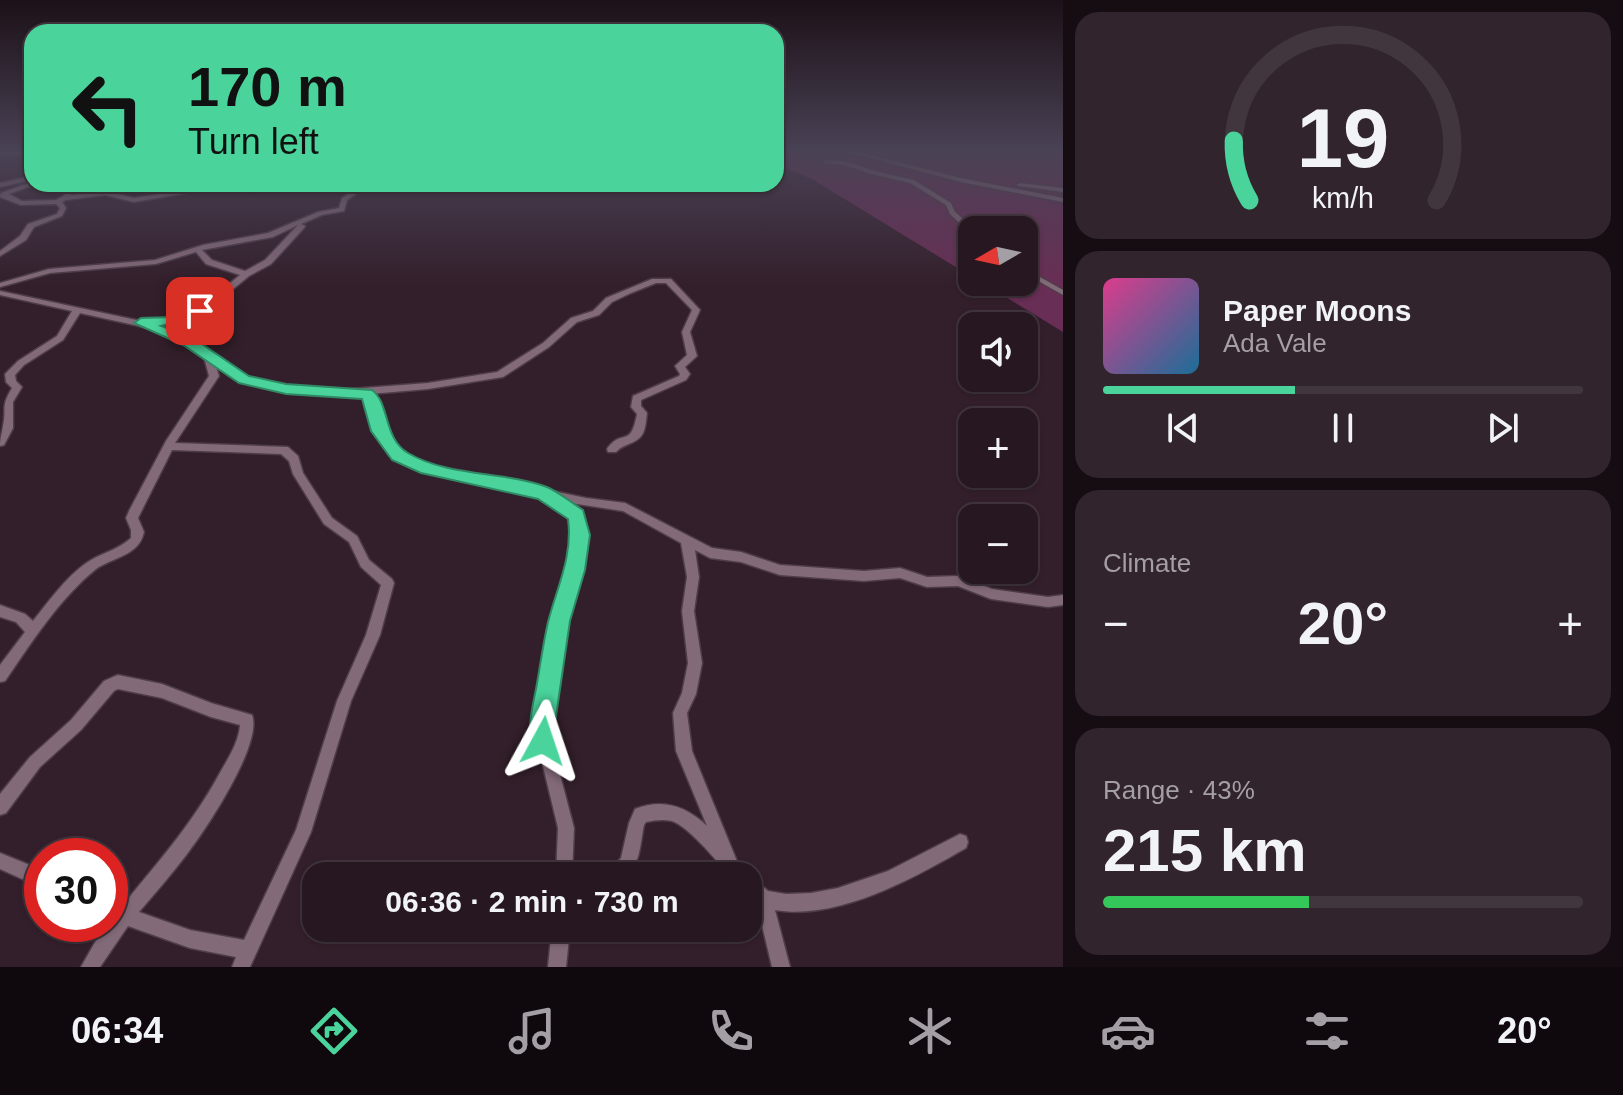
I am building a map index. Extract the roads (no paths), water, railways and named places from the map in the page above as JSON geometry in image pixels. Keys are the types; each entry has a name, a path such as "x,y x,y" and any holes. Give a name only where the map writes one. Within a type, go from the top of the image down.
{"street":[{"path":"8,195 19,203 58,202 91,195"},
{"path":"116,195 134,200 165,195"},
{"path":"0,285 49,271 156,262 197,249 270,235 322,212 342,210 344,199 350,195"},
{"path":"935,195 949,204 958,218"},
{"path":"1040,195 1063,200"},
{"path":"0,254 23,238 32,225 60,215 63,208 58,202"},
{"path":"141,323 172,321 197,313 223,296 246,274 268,262 286,240 311,218"},
{"path":"197,249 207,261 246,274"},
{"path":"1038,278 1063,293"},
{"path":"0,293 141,323 188,342 244,379 294,389 354,391 428,386 501,374 546,345 572,321 596,313 609,300 655,281 668,281 696,310 686,332 692,356 680,366 685,374 683,378 636,398 636,407 642,413 638,433 633,438 619,441 612,449"},
{"path":"0,442 8,428 8,402 17,387 11,382 10,374 21,363 60,338 78,309"},
{"path":"0,676 49,611 91,567 126,548 137,538 132,516 169,446 214,376 208,354"},
{"path":"354,391 371,398 380,431 398,455 421,467 625,507 710,553 741,557 790,572 864,576 900,573 927,582 962,582 991,594 1048,602 1063,600"},
{"path":"128,918 244,958 303,832 344,701 373,635 388,583 365,563 353,539 328,521 298,474 294,459 284,450 169,446"},
{"path":"543,493 577,516 580,535 575,570 559,621 541,729 566,828 565,862"},
{"path":"687,541 693,577 688,611 695,663 689,694 680,713 680,730 684,751 729,862"},
{"path":"0,611 22,618 30,625 32,634"},
{"path":"0,807 35,762 76,725 109,686 118,682 162,691 247,720 248,729 238,755 184,845 128,902"},
{"path":"627,862 632,852 636,821 641,815 659,811 675,812 692,820 726,862"},
{"path":"781,967 764,899 799,904 885,882 960,842"},
{"path":"0,861 24,871"},
{"path":"90,967 102,942"},
{"path":"557,967 560,942"}]}
